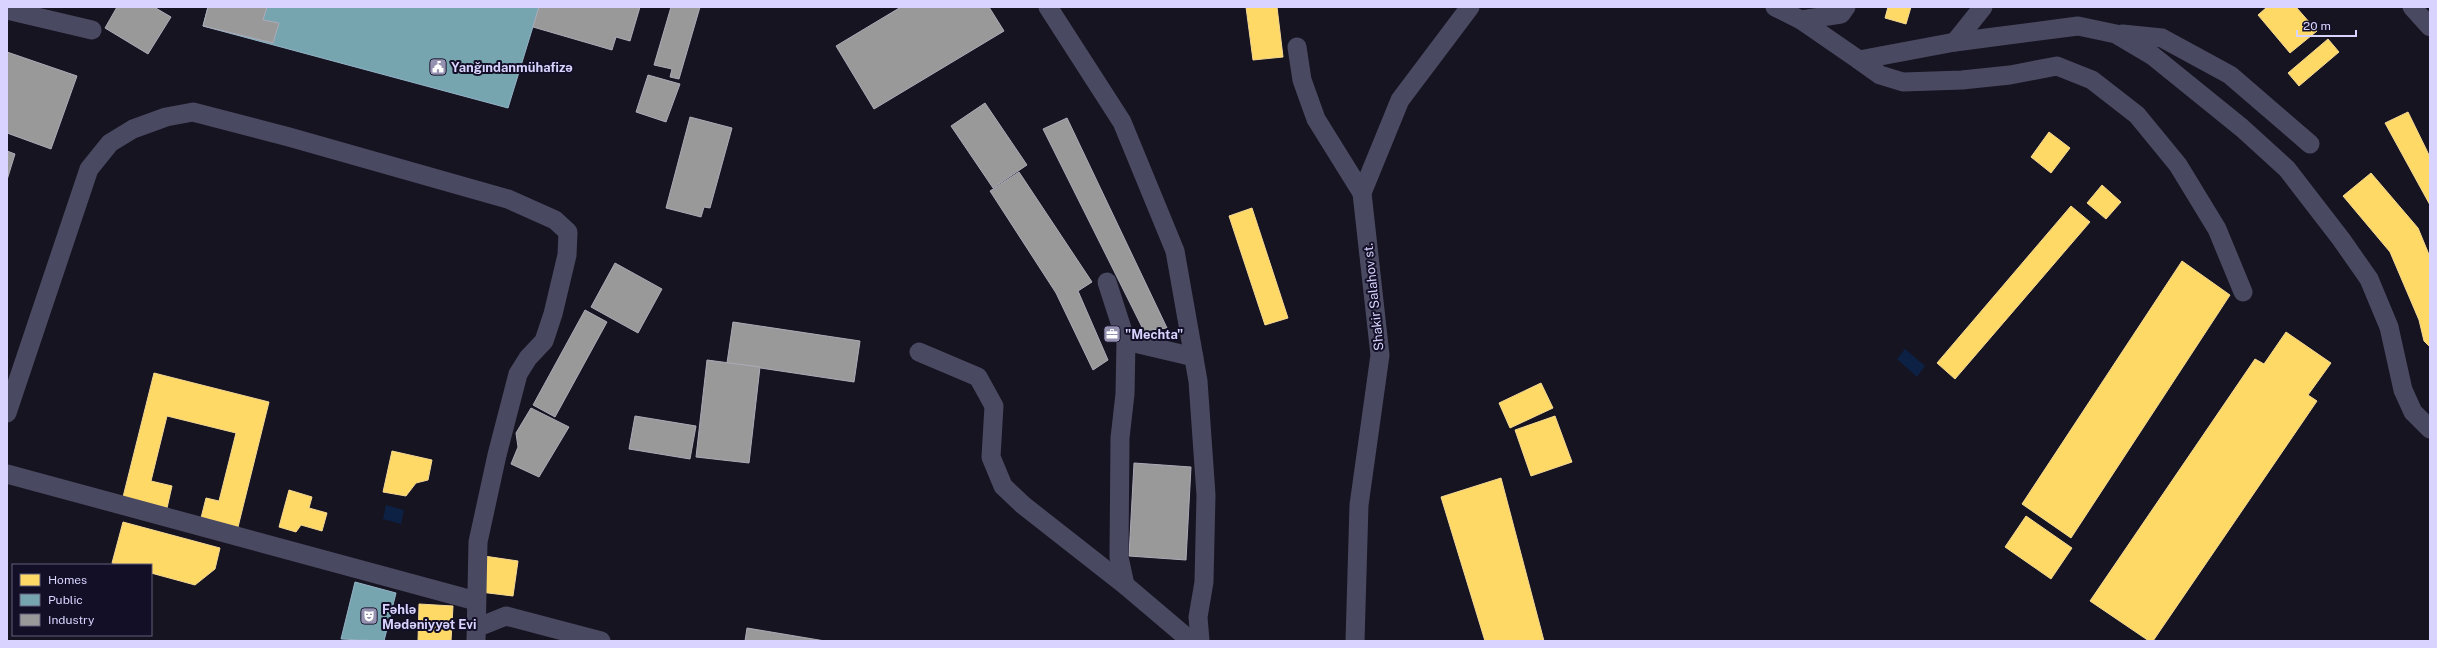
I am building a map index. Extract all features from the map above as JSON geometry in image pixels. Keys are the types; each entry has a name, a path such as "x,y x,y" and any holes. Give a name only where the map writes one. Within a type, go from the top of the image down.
{"street":[{"path":"1048,7 1122,122 1175,250 1198,381 1206,495 1204,582 1198,617 1200,641"},
{"name":"Shakir Salahov st.","path":"1354,641 1359,505 1380,355 1362,193 1400,100 1470,7"},
{"path":"1775,7 1801,20 1880,75 1903,82 1962,80 2010,75 2057,66 2092,80 2137,115 2178,165 2216,229 2243,292"},
{"path":"1801,20 1841,14 1846,7"},
{"path":"1955,42 1983,7"},
{"path":"2412,7 2430,28"},
{"path":"7,10 92,30"},
{"path":"1859,60 1955,42 2078,26 2116,34 2162,38 2230,75 2310,144"},
{"path":"2116,34 2153,56 2242,128 2287,169 2341,239 2369,279 2389,328 2403,390 2414,412 2430,429"},
{"path":"1297,47 1302,80 1316,119 1362,193"},
{"path":"7,413 89,169 110,143 133,130 166,117 193,112 289,137 526,207 555,220 568,232 567,255 544,341 528,358 518,374 505,419 478,542 476,634"},
{"path":"1107,282 1126,341 1125,394 1120,438 1119,557 1125,585"},
{"path":"1126,341 1194,357"},
{"path":"919,352 978,377 994,406 991,457 1003,486 1023,505 1125,585 1191,641"},
{"path":"7,474 476,601"},
{"path":"476,634 506,616 600,641"}],"water":[{"path":"1905,349 1925,366 1917,377 1897,359"},
{"path":"386,505 404,510 401,524 383,519"}],"building: Homes":[{"path":"1246,7 1277,7 1283,57 1253,60"},
{"path":"1888,7 1911,7 1906,24 1885,18"},
{"path":"2267,7 2296,7 2317,31 2290,53 2258,15"},
{"path":"2328,39 2339,52 2299,86 2288,73"},
{"path":"2408,112 2430,157 2430,205 2385,123"},
{"path":"2049,132 2070,148 2051,173 2031,157"},
{"path":"2371,173 2418,228 2430,257 2430,347 2424,341 2419,320 2390,252 2343,196"},
{"path":"2102,185 2121,202 2106,219 2087,203"},
{"path":"2071,206 2090,222 1955,379 1937,363"},
{"path":"1252,208 1288,318 1265,325 1229,216"},
{"path":"2182,261 2230,295 2071,538 2022,504"},
{"path":"2286,332 2331,363 2308,395 2317,401 2153,641 2149,641 2090,601 2255,359 2264,364"},
{"path":"154,373 269,402 238,527 201,518 206,498 219,501 236,433 167,416 151,481 172,486 167,508 123,497"},
{"path":"1541,383 1553,408 1510,428 1499,403"},
{"path":"1555,416 1572,462 1531,476 1515,430"},
{"path":"392,451 432,460 428,480 416,483 406,496 383,492"},
{"path":"1501,478 1544,641 1485,641 1441,497"},
{"path":"289,490 312,497 309,508 327,513 322,531 301,525 296,532 279,527"},
{"path":"2026,516 2072,548 2051,579 2005,547"},
{"path":"123,522 220,548 215,569 195,585 152,573 152,564 112,563"},
{"path":"484,556 518,561 513,596 480,592"},
{"path":"419,604 453,606 451,641 418,641"}],"building: Public":[{"name":"Yanğındanmühafizə","path":"208,7 539,7 508,108 203,26"},
{"name":"Fəhlə Mədəniyyət Evi","path":"355,582 396,593 384,641 341,639"}],"building: Industry":[{"path":"117,7 154,7 171,17 148,54 105,28"},
{"path":"208,7 267,7 263,20 279,23 273,43 203,26"},
{"path":"539,7 640,7 630,41 616,37 612,50 533,27"},
{"path":"671,7 700,7 679,79 670,77 672,69 654,65"},
{"path":"901,7 989,7 1004,31 874,109 836,46"},
{"path":"7,52 77,76 51,149 7,133"},
{"path":"648,75 680,84 666,122 636,112"},
{"path":"985,103 1027,165 993,188 951,126"},
{"path":"690,117 732,128 710,208 704,207 701,217 666,208"},
{"path":"1067,118 1167,328 1144,331 1043,129"},
{"path":"7,151 15,154 7,180"},
{"path":"1019,172 1092,282 1078,291 1108,360 1093,370 1056,293 990,191"},
{"path":"615,263 662,289 638,333 591,307"},
{"path":"585,310 607,322 555,417 533,405"},
{"path":"733,322 860,341 854,382 727,363"},
{"path":"707,360 760,367 749,463 696,457"},
{"path":"531,408 569,427 539,477 511,464 518,447 516,433"},
{"path":"635,416 696,426 690,459 629,449"},
{"path":"1134,463 1191,467 1186,560 1129,556"},
{"path":"747,628 825,641 745,641"}],"place":[{"name":"Yanğındanmühafizə","path":"438,67"},
{"name":"\"Mechta\"","path":"1112,334"},
{"name":"Fəhlə Mədəniyyət Evi","path":"369,616"}]}
